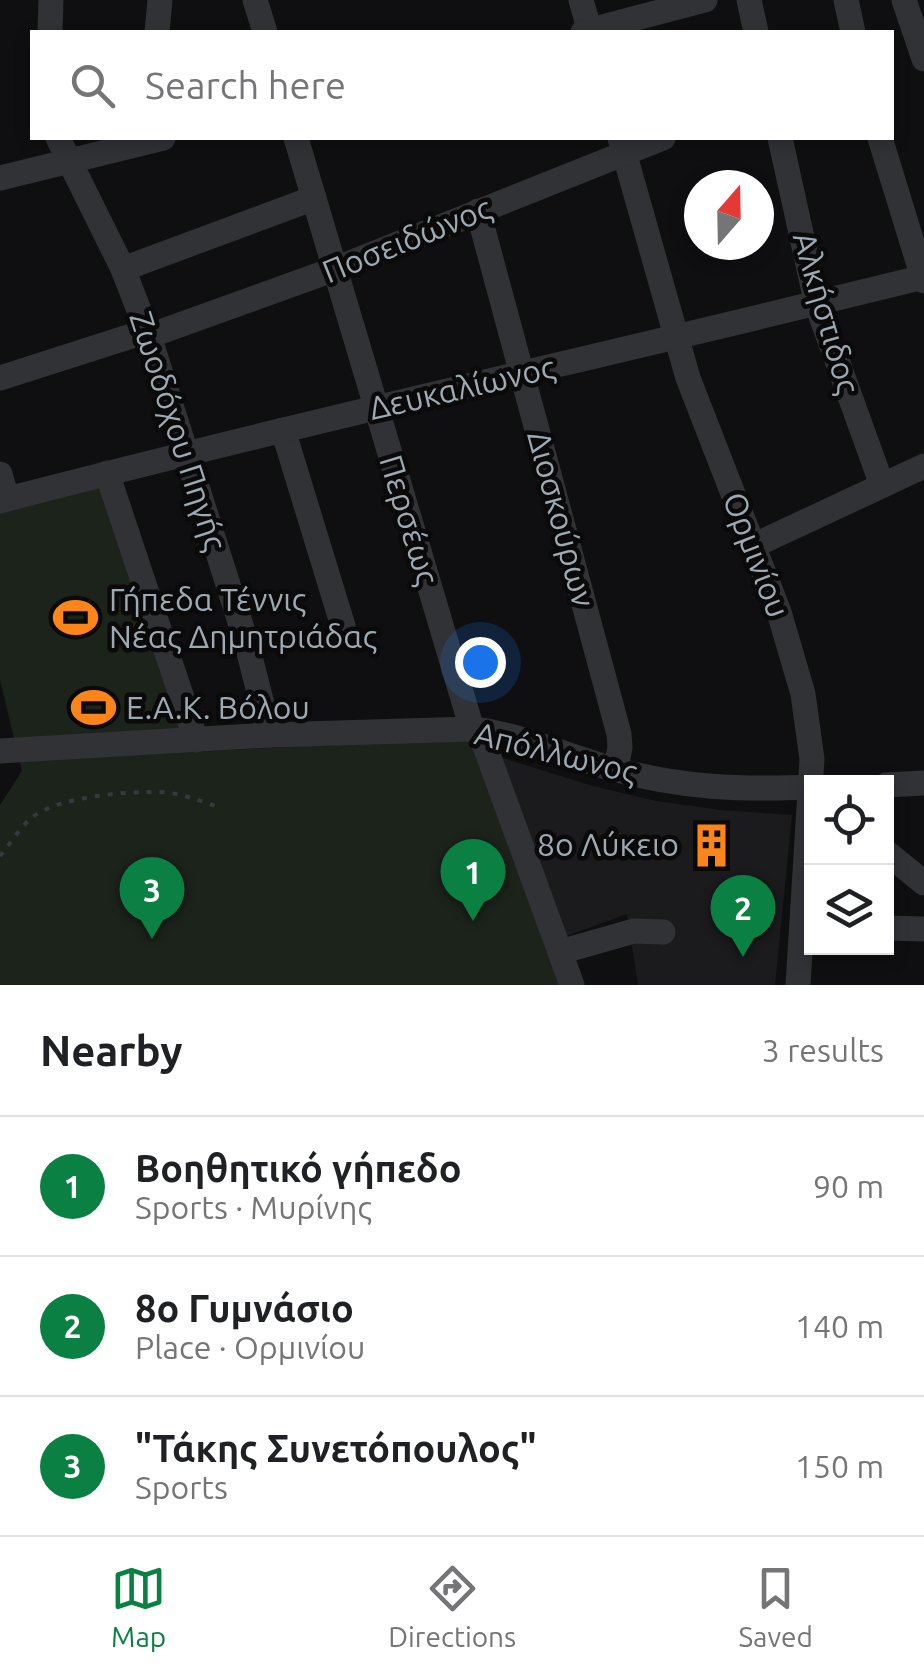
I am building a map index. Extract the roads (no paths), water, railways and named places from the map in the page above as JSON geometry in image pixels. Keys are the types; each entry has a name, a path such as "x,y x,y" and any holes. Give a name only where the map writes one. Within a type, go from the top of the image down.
{"street":[{"path":"50,30 52,0"},
{"path":"157,30 160,0"},
{"path":"255,0 264,30"},
{"path":"581,0 588,30"},
{"path":"595,30 704,0"},
{"path":"749,0 756,30"},
{"path":"846,0 853,30"},
{"path":"904,0 924,59"},
{"path":"0,178 63,148 142,140"},
{"name":"Περσέως","path":"297,140 475,729 572,985"},
{"name":"Ποσειδώνος","path":"0,378 148,334 335,269 478,212 622,145 651,140"},
{"name":"Αλκήστιδος","path":"780,140 817,305 882,485"},
{"path":"881,140 924,279"},
{"name":"Ορμινίου","path":"622,145 693,392 783,624 803,694 811,741 811,775"},
{"name":"Ζωοδόχου Πηγής","path":"63,148 123,269 148,334 246,641 270,735"},
{"path":"123,269 314,198"},
{"name":"Διοσκούρων","path":"478,212 619,734 616,770"},
{"name":"Δευκαλίωνος","path":"2,491 106,473 924,279"},
{"path":"283,430 343,626"},
{"path":"753,546 924,466"},
{"path":"106,473 196,740"},
{"name":"Απόλλωνος","path":"0,751 270,735 475,729 668,782 725,789 804,787"},
{"path":"894,785 924,783"},
{"path":"894,859 924,883"},
{"path":"894,928 924,929"},
{"path":"560,952 634,931 664,932"},
{"name":"Ορμινίου","path":"798,985 804,942"}],"place":[{"name":"Γήπεδα Τέννις Νέας Δημητριάδας","path":"76,618"},
{"name":"Ε.Α.Κ. Βόλου","path":"93,708"},
{"name":"8ο Λύκειο","path":"712,845"},
{"name":"Βοηθητικό γήπεδο","path":"473,921"},
{"name":"\"Τάκης Συνετόπουλος\"","path":"152,939"},
{"name":"8ο Γυμνάσιο","path":"743,957"}]}
